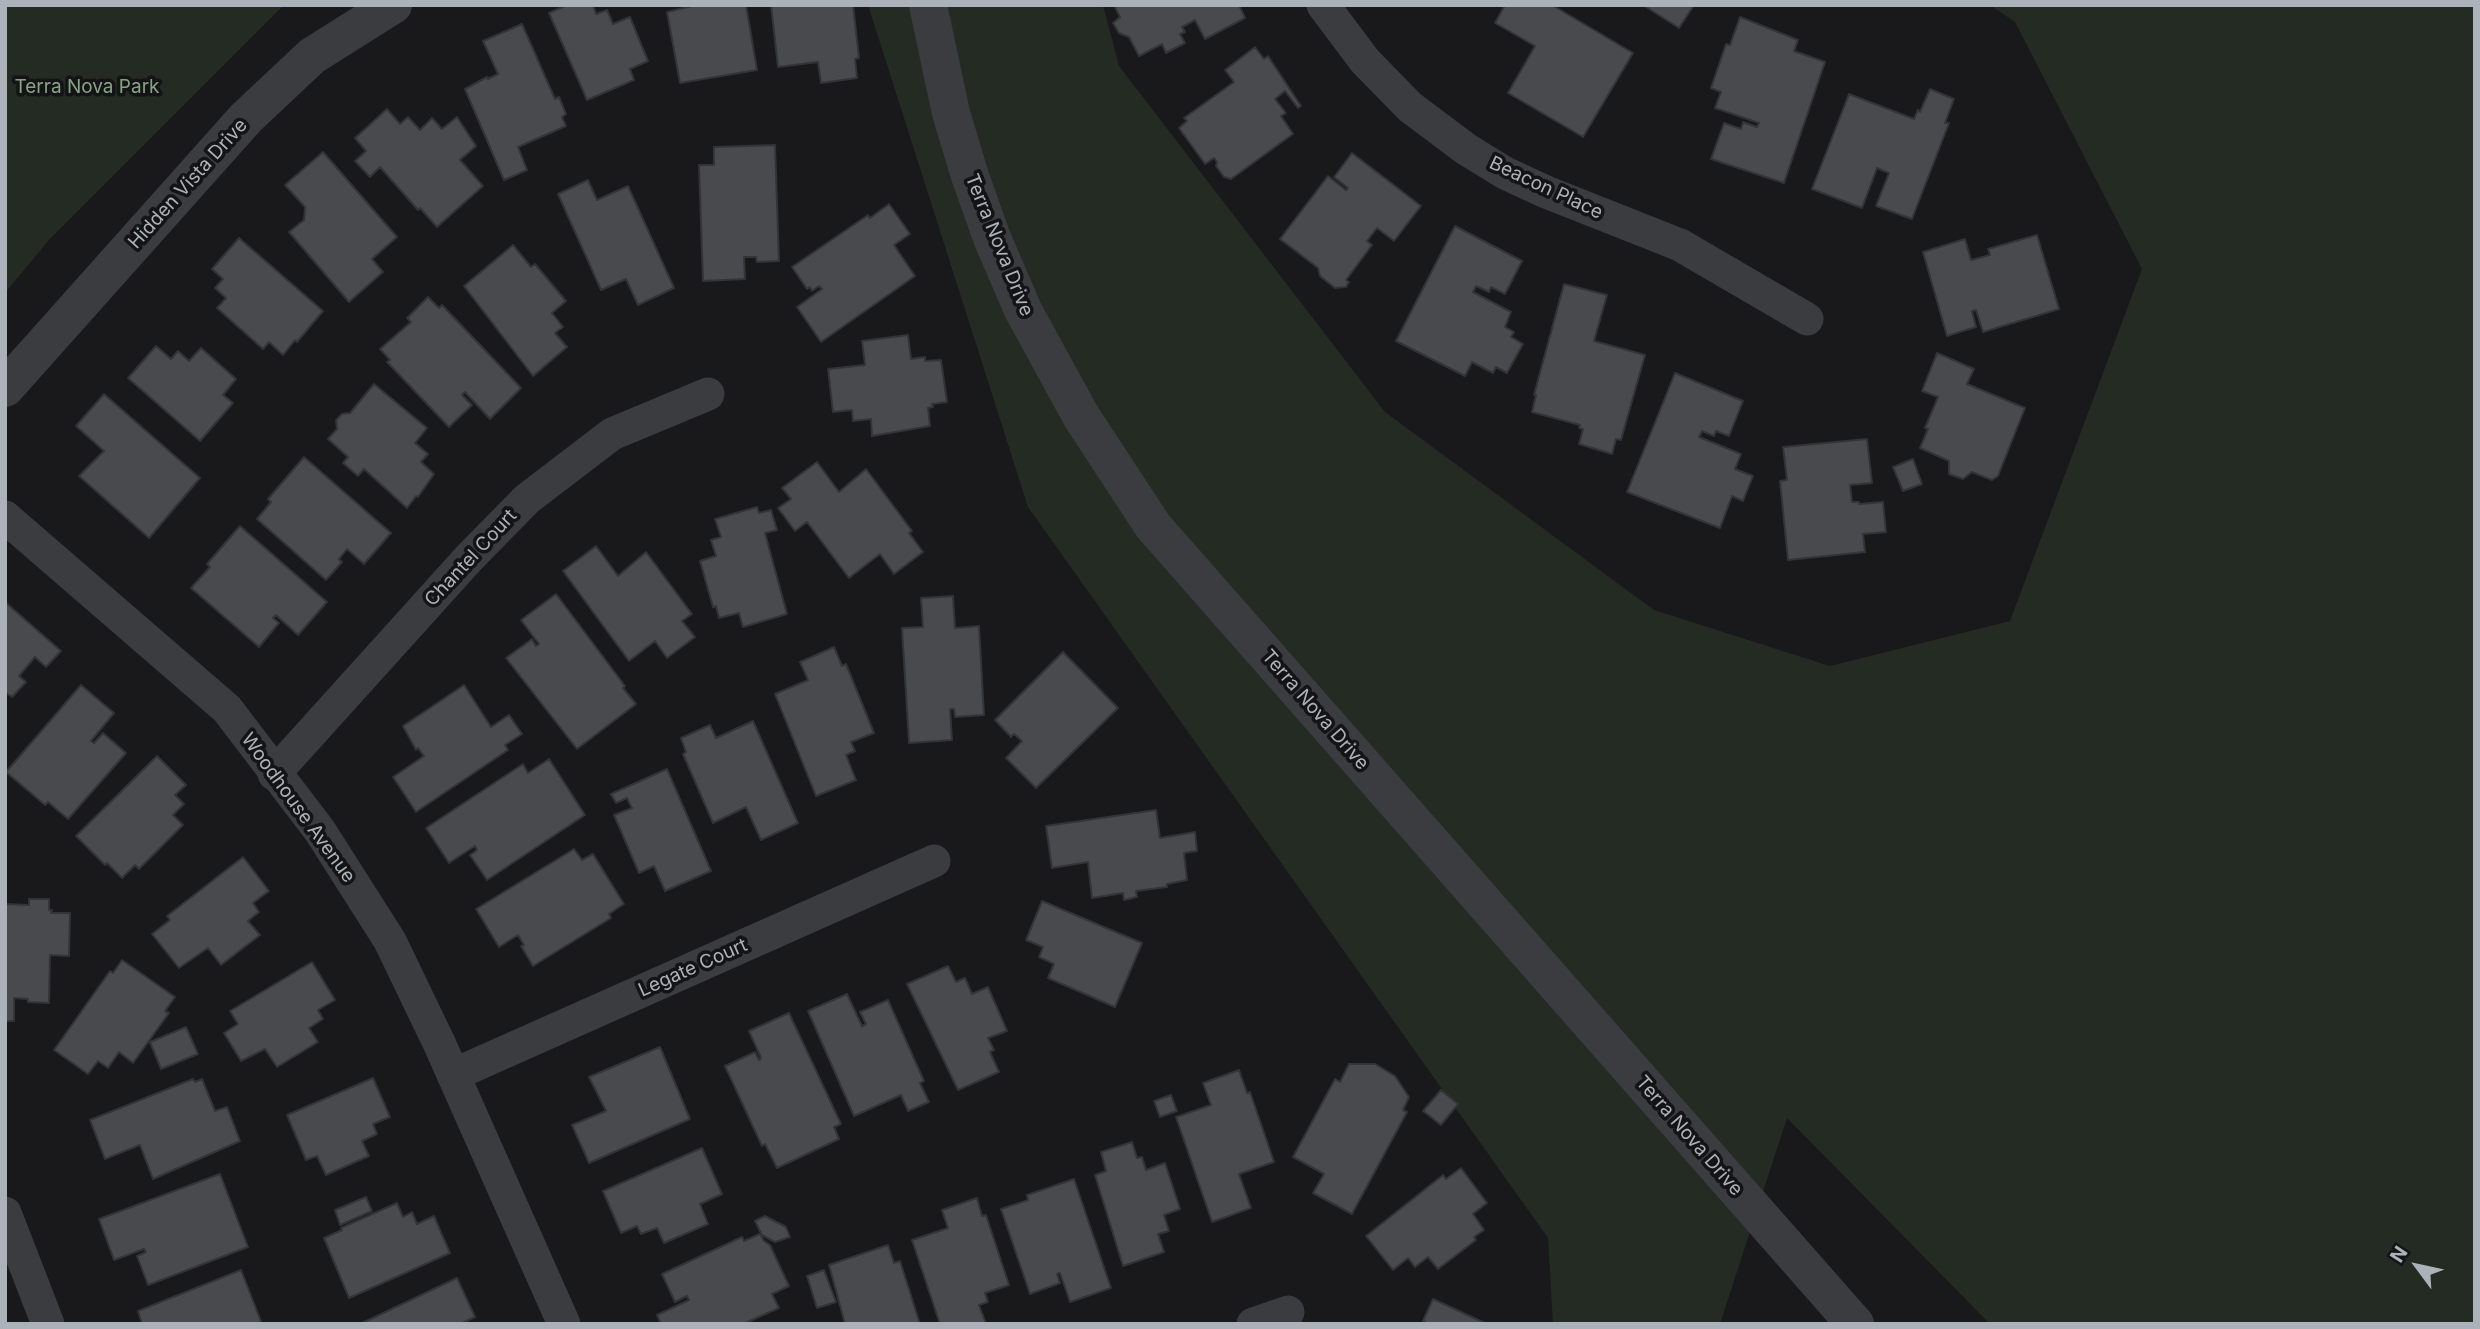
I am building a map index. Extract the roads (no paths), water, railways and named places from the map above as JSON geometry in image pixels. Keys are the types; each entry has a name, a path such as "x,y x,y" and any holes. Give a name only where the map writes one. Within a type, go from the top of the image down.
{"street":[{"name":"Terra Nova Drive","path":"928,5 951,113 970,176 992,238 1023,310 1081,416 1153,526 1855,1324"},
{"name":"Beacon Place","path":"1323,5 1365,61 1392,89 1410,107 1466,149 1505,173 1546,192 1680,245 1807,319"},
{"name":"Hidden Vista Drive","path":"5,388 246,118 312,56 390,6"},
{"name":"Chantel Court","path":"274,774 469,558 527,499 612,434 708,394"},
{"name":"Woodhouse Avenue","path":"5,517 227,709 320,831 390,942 453,1075 564,1324"},
{"name":"Legate Court","path":"453,1075 934,861"},
{"path":"5,1213 48,1324"},
{"path":"1253,1324 1288,1312"}],"park label":[{"name":"Terra Nova Park","path":"87,87"}]}
